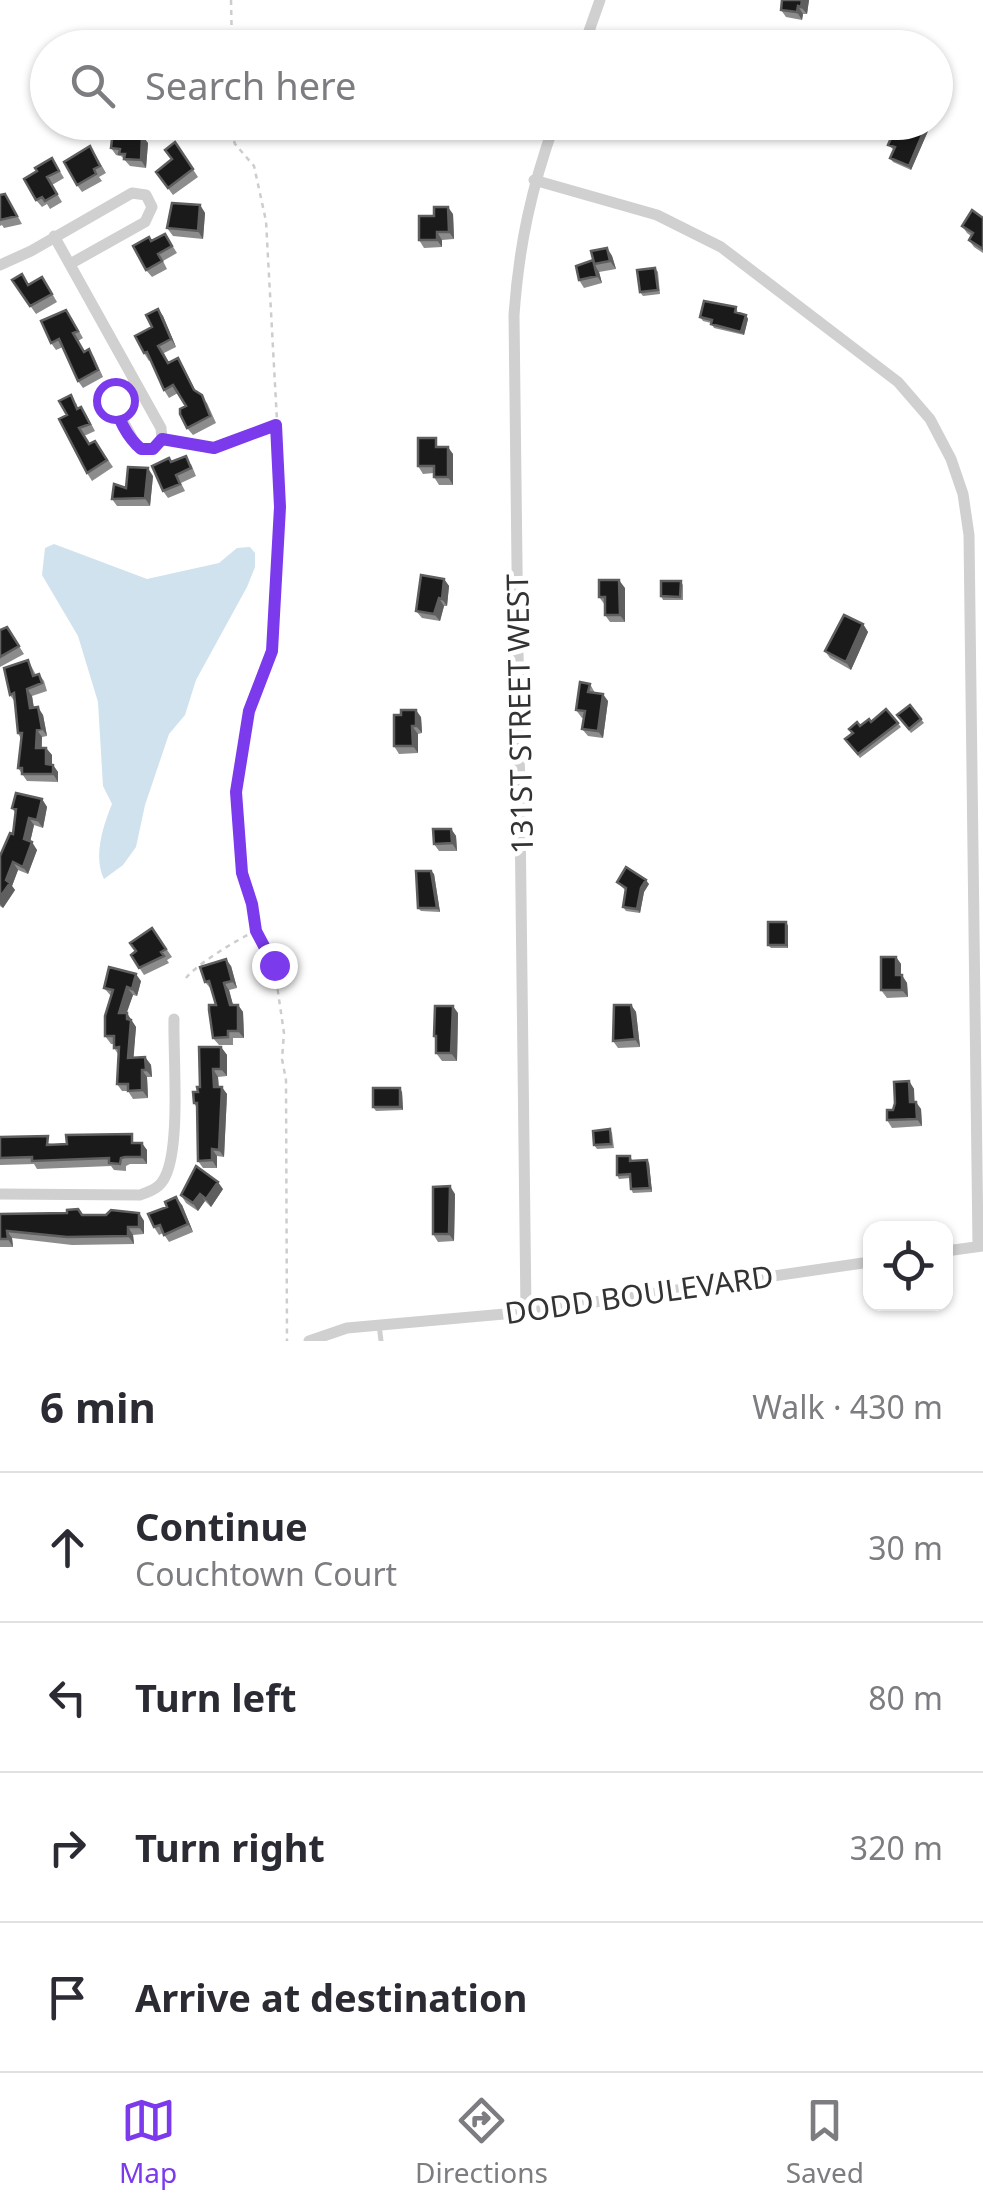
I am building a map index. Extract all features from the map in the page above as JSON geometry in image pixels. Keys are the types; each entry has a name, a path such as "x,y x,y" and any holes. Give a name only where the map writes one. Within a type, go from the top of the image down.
{"street":[{"path":"589,30 600,0"},
{"name":"131ST STREET WEST","path":"526,1312 514,315 518,249 534,180 548,140"},
{"path":"534,180 656,215 720,247 898,382 930,419 951,458 964,494 977,606 981,1246 953,1250"},
{"path":"0,265 132,193 142,192 150,200 152,213 145,222 70,264"},
{"path":"54,236 70,264 161,428 162,439 153,449 141,449 132,442 114,405 118,395 136,383"},
{"path":"0,1194 140,1195 156,1189 165,1179 172,1149 174,1019"},
{"name":"DODD BOULEVARD","path":"309,1341 347,1328 526,1312 863,1263"}],"lane":[{"path":"379,1324 380,1341"}],"path":[{"path":"232,0 232,30"},
{"path":"234,140 254,166 266,221 280,507 272,651 249,711 236,792 242,873 256,931 274,965 284,1034 288,1341"},
{"path":"162,439 214,448 276,425"},
{"path":"186,978 236,939 256,931"}],"water":[{"path":"54,544 147,579 219,563 237,548 250,547 255,553 255,567 247,587 196,680 185,715 169,734 145,805 136,847 123,865 104,879 99,851 112,804 103,786 98,702 78,636 42,575 45,548"}],"building":[{"path":"782,0 802,0 801,7 797,12 781,10"},
{"path":"112,140 142,140 141,160 124,159 120,149 111,148"},
{"path":"890,140 920,140 909,166 890,158 895,147 888,145"},
{"path":"175,142 193,169 168,188 156,172 172,159 165,150"},
{"path":"90,146 100,166 94,169 96,174 77,185 64,162"},
{"path":"52,158 59,171 47,177 57,194 45,201 42,197 36,200 24,179"},
{"path":"5,194 17,216 0,220 0,195"},
{"path":"172,203 200,205 198,231 167,228"},
{"path":"434,207 448,207 449,232 437,232 437,240 419,240 419,216 434,216"},
{"path":"972,210 983,218 983,249 969,240 973,233 962,226"},
{"path":"165,234 172,246 158,254 162,261 146,270 133,246"},
{"path":"607,248 610,261 594,264 597,276 579,280 576,266 593,260 594,263 591,251"},
{"path":"655,268 658,290 640,292 637,270"},
{"path":"22,274 28,285 42,277 52,294 30,306 12,280"},
{"path":"704,301 736,307 735,312 746,315 741,332 700,317"},
{"path":"158,309 171,339 158,346 168,363 178,358 194,390 202,395 210,416 187,428 180,414 186,406 173,385 164,390 147,352 135,336 152,327 146,315"},
{"path":"66,310 78,331 73,333 84,352 89,349 98,370 78,381 59,339 51,343 41,321"},
{"path":"71,395 90,424 79,428 89,444 95,441 107,460 87,473 59,419 67,415 59,401"},
{"path":"418,438 436,438 436,447 448,447 448,477 434,477 434,466 418,466"},
{"path":"186,456 191,468 176,475 180,484 163,491 152,466"},
{"path":"128,467 148,468 145,498 112,499 114,484 126,488"},
{"path":"421,575 444,579 442,599 439,598 434,614 416,611"},
{"path":"599,580 619,580 620,615 605,615 605,597 599,597"},
{"path":"661,581 681,581 680,597 661,596"},
{"path":"844,615 863,624 846,662 825,651"},
{"path":"7,627 19,646 0,657 0,630"},
{"path":"28,660 33,676 39,674 42,683 27,689 30,708 38,707 42,729 37,730 36,748 46,748 46,764 53,765 53,774 22,774 22,768 18,768 22,733 18,733 14,693 10,695 4,668"},
{"path":"580,682 590,684 588,692 603,694 598,731 582,729 585,711 576,710"},
{"path":"910,705 921,719 909,729 897,715"},
{"path":"886,709 898,723 858,754 845,739 853,733 849,729 857,722 860,726 869,719 871,722"},
{"path":"401,710 416,710 413,746 394,746 394,715 401,715"},
{"path":"16,793 42,799 37,820 29,818 24,839 32,842 23,867 13,862 6,880 10,883 0,897 0,856 10,833 13,834"},
{"path":"433,829 451,829 452,843 434,844"},
{"path":"626,867 646,880 637,909 623,907 626,888 617,882"},
{"path":"416,871 431,871 437,908 418,908"},
{"path":"768,922 786,922 786,945 768,945"},
{"path":"152,928 166,949 161,952 164,956 139,968 131,955 136,951 130,943"},
{"path":"881,957 896,957 896,975 902,975 902,990 881,990"},
{"path":"226,959 232,981 224,983 230,1005 238,1005 238,1031 228,1031 228,1037 213,1038 209,1005 216,1005 200,967"},
{"path":"109,967 136,974 132,989 127,987 119,1013 127,1013 131,1020 128,1058 145,1057 142,1090 128,1091 128,1084 117,1084 119,1047 114,1048 114,1036 105,1036 105,1016 113,990 104,988"},
{"path":"614,1005 631,1005 635,1039 613,1041"},
{"path":"435,1006 453,1006 451,1053 436,1053"},
{"path":"199,1047 221,1047 221,1069 213,1069 214,1087 222,1087 219,1150 212,1149 212,1160 198,1161 197,1103 193,1092 200,1087"},
{"path":"909,1081 910,1102 916,1102 917,1119 887,1120 887,1110 893,1110 895,1103 894,1082"},
{"path":"373,1088 400,1088 400,1107 373,1107"},
{"path":"610,1129 611,1144 594,1145 593,1131"},
{"path":"132,1134 132,1143 142,1143 142,1157 121,1158 120,1164 109,1163 109,1158 0,1158 0,1137 48,1136 47,1145 67,1144 66,1135"},
{"path":"617,1156 630,1156 630,1161 647,1160 650,1188 631,1189 630,1174 617,1175"},
{"path":"196,1166 218,1182 206,1199 200,1194 193,1203 181,1195"},
{"path":"450,1186 449,1234 433,1234 433,1187"},
{"path":"176,1197 188,1224 164,1235 160,1225 154,1227 148,1214 167,1207 165,1202"},
{"path":"78,1209 82,1215 106,1215 111,1210 139,1213 139,1227 128,1227 128,1236 67,1237 7,1231 8,1239 0,1239 0,1214 67,1213"}],"route":[{"path":"115,400 132,442 141,449 153,449 162,439 214,448 276,425 280,507 272,651 249,711 236,792 242,873 256,931 274,965"}]}
